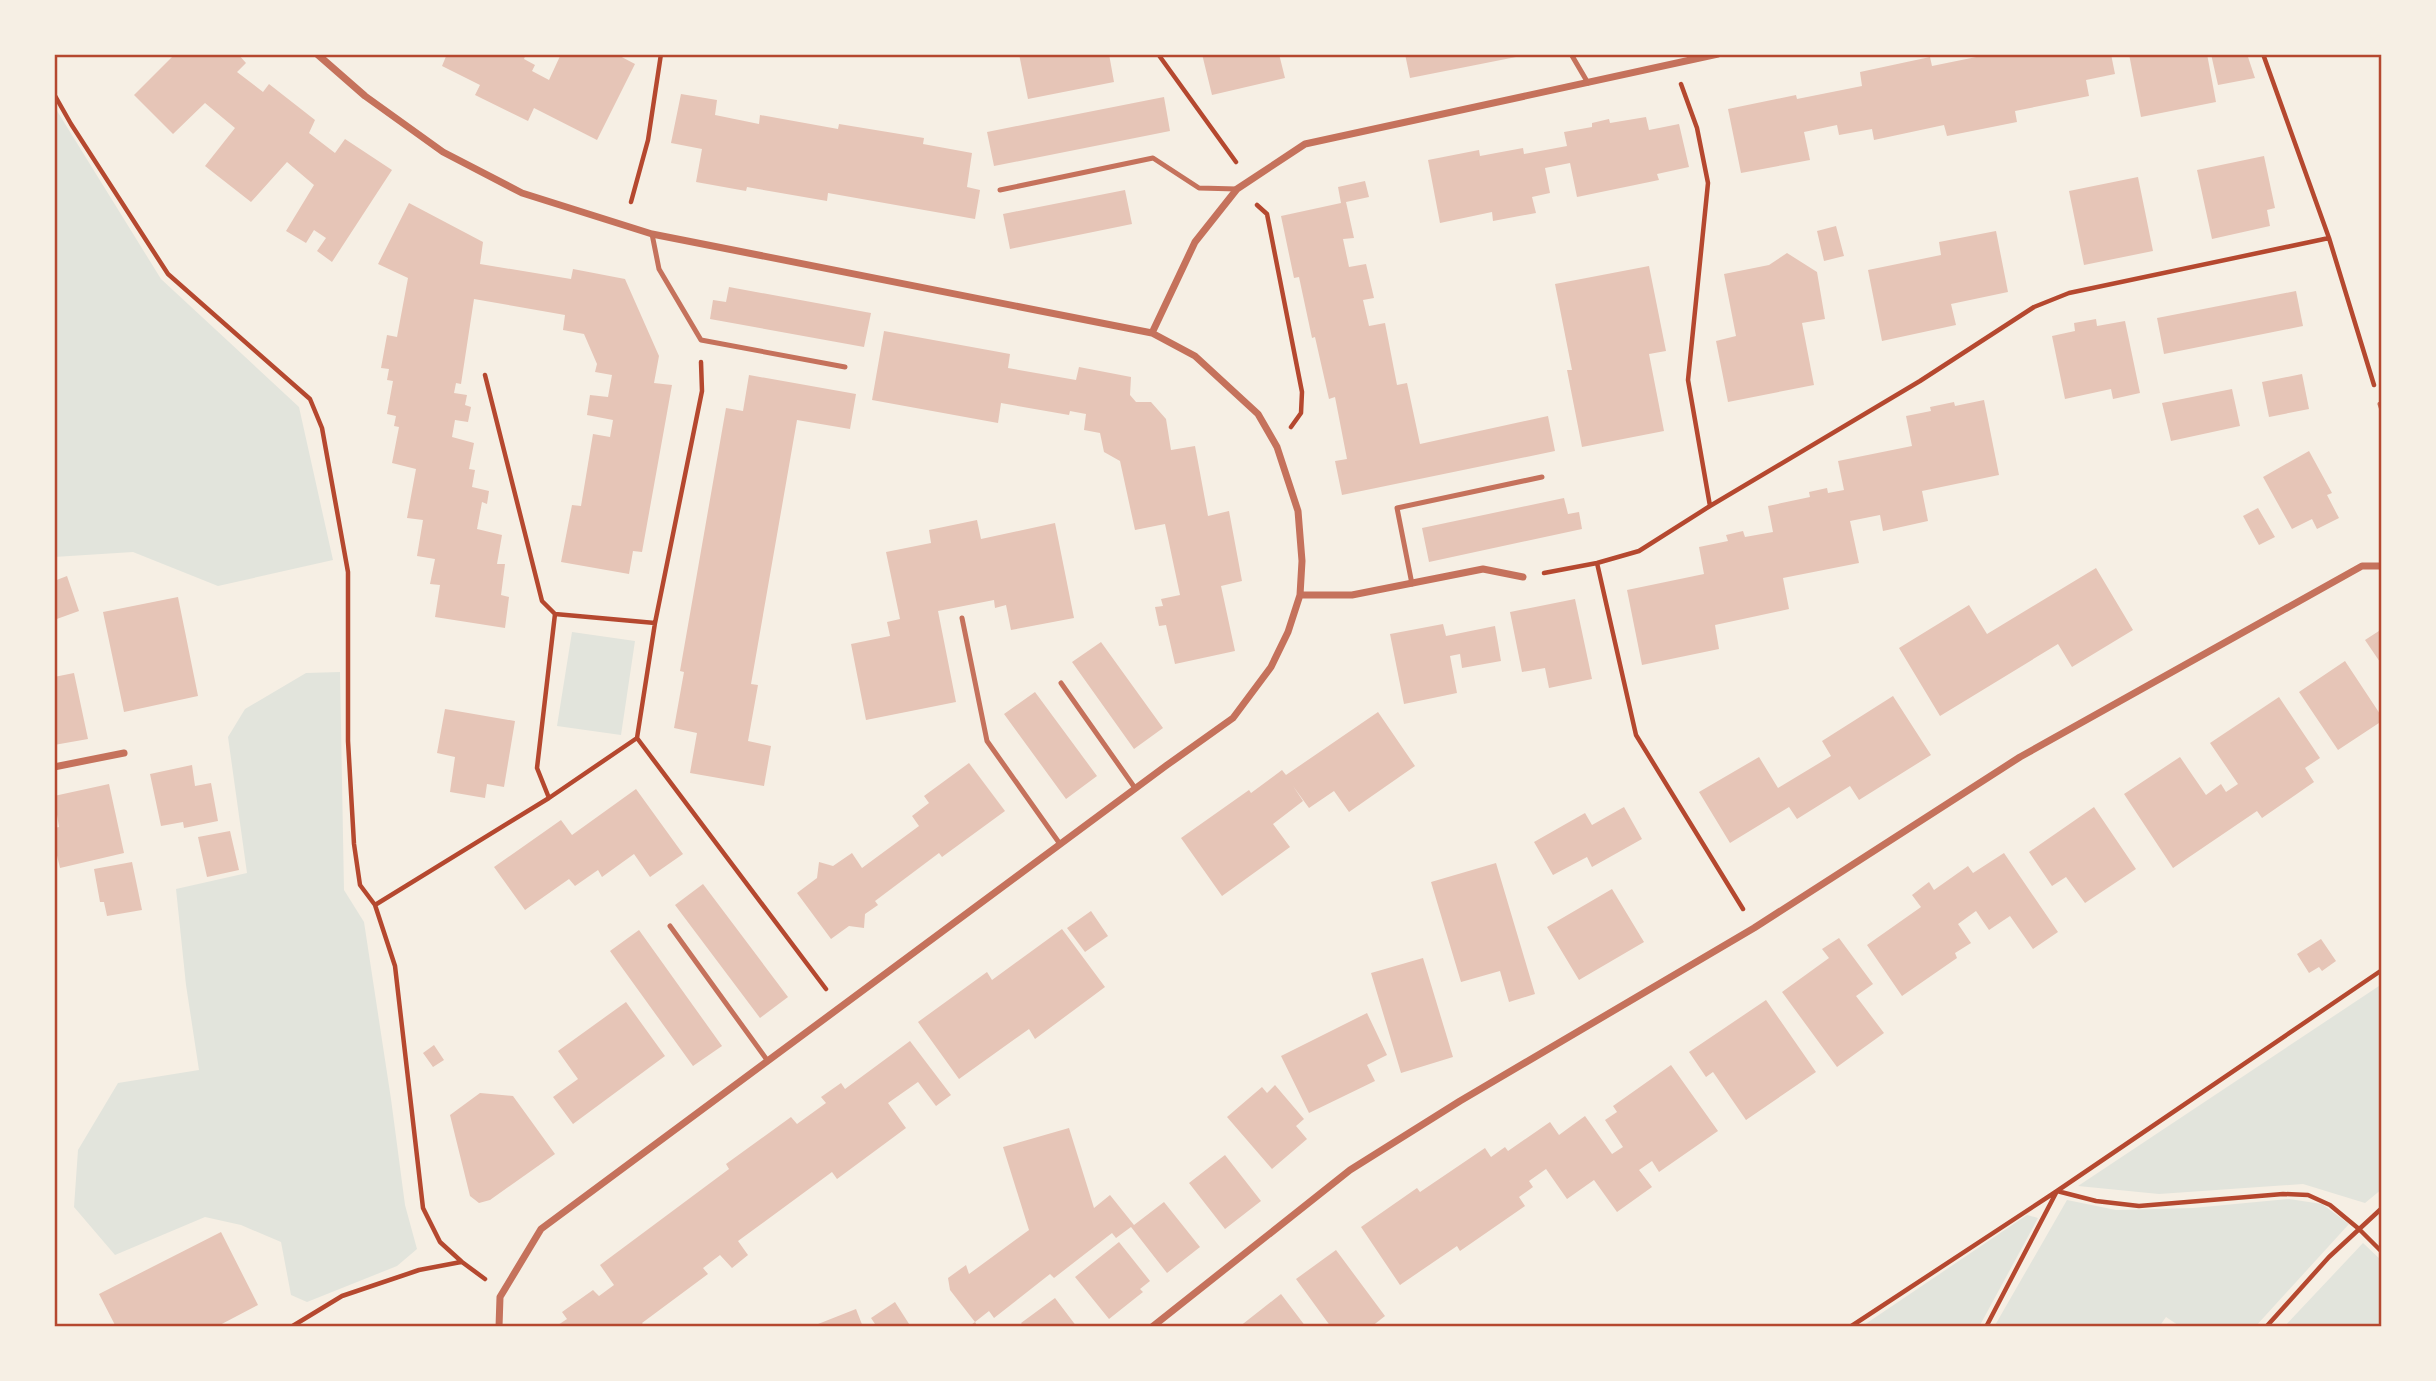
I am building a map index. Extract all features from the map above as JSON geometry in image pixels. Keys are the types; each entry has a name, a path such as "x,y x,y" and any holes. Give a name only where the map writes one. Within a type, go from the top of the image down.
{"street":[{"path":"317,54 365,96 443,152 522,193 652,234 1152,333 1195,356 1258,414 1277,447 1298,511 1303,561 1300,596 1288,632 1271,667 1233,718 541,1229 500,1297 499,1327"},
{"path":"1152,333 1195,242 1237,189 1305,144 1718,54"},
{"path":"1152,1327 1350,1170 1460,1101 1754,928 2020,757 2362,566 2382,566"},
{"path":"1300,596 1352,595 1483,569 1523,577"},
{"path":"54,767 124,753"}],"lane":[{"path":"1571,54 1588,83"},
{"path":"1000,190 1153,158 1199,188 1237,189"},
{"path":"652,234 659,269 701,340 845,367"},
{"path":"1412,584 1397,508 1542,477"},
{"path":"962,618 987,741 1060,844"},
{"path":"1061,683 1135,788"},
{"path":"670,926 767,1060"}],"path":[{"path":"625,226 648,140 661,54"},
{"path":"1158,54 1248,180"},
{"path":"2263,54 2329,237 2381,407"},
{"path":"1674,64 1697,128 1708,183 1688,380 1710,506"},
{"path":"54,94 168,274 310,399 318,419 348,572 348,741 354,844 360,885 375,905 395,966 423,1208 440,1242 461,1262 485,1278 500,1297"},
{"path":"1237,189 1267,214 1303,392 1301,412 1277,447"},
{"path":"1523,577 1597,563 1639,551 1920,381 2034,307 2069,293 2329,237"},
{"path":"701,340 702,391 655,623 637,738 839,1007"},
{"path":"485,375 542,601 555,614 655,623"},
{"path":"1597,563 1636,735 1754,928"},
{"path":"548,797 537,768 555,614"},
{"path":"375,905 637,738"},
{"path":"1850,1327 2382,971"},
{"path":"2057,1191 2095,1201 2139,1206 2283,1194 2308,1195 2330,1205 2382,1252"},
{"path":"1986,1327 2057,1191"},
{"path":"2266,1327 2329,1256 2382,1208"},
{"path":"291,1327 342,1296 419,1270 461,1262"}],"shaded area":[{"path":"54,106 161,279 299,407 333,560 218,586 133,552 54,557"},
{"path":"572,632 635,641 621,735 557,726"},
{"path":"340,672 344,890 364,922 405,1205 417,1249 397,1266 307,1302 291,1295 281,1242 241,1225 205,1217 115,1255 74,1207 78,1150 118,1083 199,1070 186,985 176,889 247,873 228,737 245,709 306,673"},
{"path":"2382,984 2382,1189 2365,1203 2303,1184 2159,1194 2078,1186"},
{"path":"2289,1199 2322,1204 2349,1224 2255,1327 2181,1327 2166,1317 2159,1327 1994,1327 2067,1200 2116,1210 2193,1208"},
{"path":"2027,1215 2038,1218 1979,1327 1861,1327"},
{"path":"2363,1243 2382,1261 2382,1327 2284,1327"}],"building":[{"path":"171,54 238,54 246,63 237,72 263,92 269,84 315,120 309,133 335,153 345,139 392,170 332,262 317,251 326,238 314,230 306,243 286,231 314,185 287,162 251,202 205,166 235,128 205,103 173,134 134,95 173,56"},
{"path":"447,54 526,54 524,59 535,65 532,71 549,80 561,54 616,54 635,64 597,140 534,108 528,121 475,95 480,85 442,66"},
{"path":"1019,54 1109,54 1114,82 1028,99"},
{"path":"1202,54 1279,54 1285,78 1212,95"},
{"path":"1405,54 1516,54 1516,57 1410,78"},
{"path":"1991,54 2111,54 2115,74 2086,80 2089,96 2015,111 2017,122 1947,136 1944,125 1874,140 1872,129 1839,135 1837,125 1804,132 1810,160 1741,173 1728,109 1796,95 1797,99 1862,86 1860,72 1930,57 1932,66"},
{"path":"2129,54 2207,54 2216,102 2141,117"},
{"path":"2211,54 2247,54 2255,78 2218,85"},
{"path":"681,94 717,100 715,115 759,124 760,115 838,129 839,124 924,138 923,144 972,153 967,187 980,190 975,219 828,193 827,201 747,187 746,191 696,182 702,149 671,143"},
{"path":"1164,97 1170,131 994,166 987,132"},
{"path":"1646,117 1649,130 1679,124 1689,167 1657,174 1659,180 1577,197 1570,163 1545,168 1550,193 1532,197 1536,213 1493,221 1492,212 1440,223 1428,160 1479,150 1480,156 1523,148 1524,154 1567,146 1564,132 1592,127 1592,123 1609,119 1610,123"},
{"path":"2264,156 2275,208 2267,210 2270,226 2212,239 2197,170"},
{"path":"2138,177 2153,251 2084,265 2069,191"},
{"path":"1365,181 1369,197 1346,202 1354,238 1343,239 1349,267 1366,264 1374,298 1363,300 1369,326 1385,323 1397,385 1407,383 1420,444 1548,416 1555,451 1342,495 1335,461 1347,459 1335,397 1329,399 1299,277 1294,278 1281,216 1341,203 1338,187"},
{"path":"1125,190 1132,224 1010,249 1003,214"},
{"path":"409,203 483,242 480,264 571,279 573,269 625,279 659,356 654,383 672,385 642,552 633,551 629,574 561,562 572,505 581,506 593,434 610,437 613,420 587,415 590,395 608,397 612,375 595,372 597,364 584,334 563,330 565,315 474,299 461,384 456,383 454,393 467,395 465,405 471,407 468,422 455,420 452,437 474,443 469,469 475,470 472,487 489,491 487,504 482,502 477,529 502,535 497,564 505,564 501,595 509,597 505,628 435,617 440,585 430,584 435,559 417,556 423,520 407,518 416,469 392,463 399,427 394,426 396,416 387,414 393,381 387,380 389,369 381,368 387,335 397,337 408,278 378,264"},
{"path":"1836,226 1844,256 1824,261 1817,231"},
{"path":"1996,231 2008,292 1951,304 1956,325 1882,341 1868,270 1941,255 1939,242"},
{"path":"1787,253 1817,272 1825,319 1802,323 1814,385 1728,402 1716,341 1736,336 1724,274 1769,265"},
{"path":"1649,266 1666,351 1649,354 1664,431 1582,447 1567,370 1572,370 1555,284"},
{"path":"729,287 871,313 864,347 710,319 713,300 726,302"},
{"path":"2296,291 2303,326 2164,354 2157,318"},
{"path":"2096,319 2097,326 2125,321 2140,393 2113,399 2111,389 2065,399 2052,336 2075,331 2074,323"},
{"path":"884,331 1010,354 1008,368 1076,380 1079,367 1131,377 1130,395 1136,402 1151,402 1166,419 1171,450 1195,446 1208,516 1229,511 1242,581 1221,586 1235,651 1175,664 1166,625 1159,626 1155,607 1163,606 1161,599 1180,595 1165,524 1135,530 1120,461 1104,452 1100,433 1084,430 1086,414 1070,411 1069,415 1001,403 998,423 872,400"},
{"path":"2302,374 2309,409 2269,417 2262,382"},
{"path":"749,375 856,394 850,429 797,420 751,684 758,685 748,741 771,746 764,786 690,773 697,733 674,728 684,672 680,671 726,408 743,411"},
{"path":"2232,389 2240,426 2171,441 2162,403"},
{"path":"1984,400 1999,475 1922,491 1928,521 1883,531 1880,515 1850,521 1859,563 1783,578 1789,609 1715,625 1719,649 1642,665 1627,590 1704,574 1699,547 1728,541 1726,535 1743,531 1745,537 1773,532 1768,506 1810,497 1809,492 1827,488 1828,493 1844,490 1838,461 1912,446 1906,416 1931,411 1930,407 1954,402 1955,406"},
{"path":"2309,451 2332,493 2327,495 2339,518 2317,529 2312,519 2292,529 2263,477"},
{"path":"1564,498 1568,514 1579,512 1582,529 1429,562 1422,528"},
{"path":"2258,508 2275,537 2259,545 2243,516"},
{"path":"977,520 981,539 1055,523 1074,618 1011,630 1006,605 995,608 994,600 938,611 956,702 866,720 851,644 890,636 887,622 900,619 886,552 931,543 929,530"},
{"path":"2096,568 2133,630 2072,667 2058,644 1940,716 1899,648 1969,605 1987,634"},
{"path":"67,576 79,611 54,620 54,581"},
{"path":"178,597 198,696 124,712 103,612"},
{"path":"1575,599 1592,679 1549,688 1545,668 1522,672 1510,612"},
{"path":"1443,624 1446,636 1495,626 1501,661 1462,668 1460,654 1450,656 1457,693 1404,704 1390,634"},
{"path":"2382,629 2382,665 2365,640"},
{"path":"1101,642 1163,728 1134,749 1072,662"},
{"path":"2345,661 2382,721 2338,750 2299,692"},
{"path":"74,673 88,739 54,745 54,677"},
{"path":"1035,692 1097,776 1066,799 1004,714"},
{"path":"1893,696 1931,755 1859,800 1850,786 1797,819 1789,807 1730,843 1699,792 1759,757 1778,788 1831,756 1822,741"},
{"path":"2279,697 2320,758 2305,768 2314,782 2262,818 2257,811 2173,868 2124,794 2180,757 2206,795 2221,784 2226,792 2238,784 2210,743"},
{"path":"445,709 515,721 504,787 487,784 485,798 450,792 455,757 437,753"},
{"path":"1378,712 1415,766 1349,812 1334,791 1309,808 1293,786 1303,801 1273,824 1290,847 1222,896 1181,838 1249,790 1251,793 1282,770 1286,775"},
{"path":"969,763 1005,811 942,857 939,853 875,901 878,905 865,914 864,928 849,926 831,939 797,893 817,878 819,862 833,866 852,853 862,868 919,826 912,816 929,803 924,796"},
{"path":"192,765 195,786 211,783 218,821 184,828 183,822 161,826 150,774"},
{"path":"109,784 124,853 60,868 54,843 54,828 59,827 54,796"},
{"path":"636,789 683,854 650,877 634,854 602,877 598,870 575,886 569,879 525,910 494,867 561,820 572,835"},
{"path":"1624,807 1642,839 1592,867 1587,857 1553,875 1534,842 1585,813 1592,825"},
{"path":"2094,807 2136,869 2085,903 2066,877 2052,886 2029,852"},
{"path":"230,831 239,870 207,877 198,837"},
{"path":"2004,853 2058,932 2033,949 2010,916 1989,930 1976,911 1958,924 1971,943 1955,953 1957,958 1902,996 1867,945 1921,907 1912,895 1929,882 1934,890 1968,866 1973,873"},
{"path":"132,862 142,910 107,916 104,902 100,902 94,869"},
{"path":"1496,863 1535,994 1509,1002 1500,971 1461,982 1431,882"},
{"path":"703,884 788,997 760,1018 675,905"},
{"path":"1612,889 1644,942 1579,980 1547,927"},
{"path":"1091,911 1108,936 1085,952 1067,928"},
{"path":"1062,929 1105,987 1035,1039 1029,1029 959,1079 918,1022 987,972 992,980"},
{"path":"639,930 722,1046 693,1066 610,951"},
{"path":"1839,938 1873,984 1856,996 1884,1033 1837,1067 1782,992 1829,958 1822,949"},
{"path":"2321,939 2336,961 2322,971 2319,967 2309,973 2297,954"},
{"path":"1423,958 1453,1057 1401,1073 1371,973"},
{"path":"1766,1000 1816,1072 1746,1120 1713,1072 1706,1077 1689,1052"},
{"path":"626,1002 665,1056 573,1124 553,1097 578,1079 558,1051"},
{"path":"1367,1013 1387,1055 1367,1065 1375,1081 1309,1113 1281,1056"},
{"path":"910,1041 951,1095 936,1106 918,1082 888,1103 906,1128 837,1179 832,1172 738,1241 748,1255 732,1268 720,1255 703,1268 708,1274 642,1323 645,1327 555,1327 567,1319 562,1312 593,1290 599,1296 614,1285 600,1265 729,1169 726,1164 791,1117 797,1124 826,1103 821,1097 841,1083 845,1089"},
{"path":"434,1045 444,1060 433,1067 423,1053"},
{"path":"1671,1065 1718,1131 1659,1172 1652,1161 1639,1170 1652,1187 1617,1212 1594,1180 1567,1199 1546,1169 1529,1181 1533,1187 1519,1197 1525,1206 1460,1251 1457,1246 1400,1285 1361,1227 1417,1188 1420,1192 1485,1148 1491,1157 1505,1147 1508,1151 1550,1122 1559,1135 1585,1116 1612,1154 1623,1147 1605,1120 1617,1112 1613,1106"},
{"path":"1275,1085 1304,1119 1296,1126 1307,1139 1272,1169 1227,1117 1262,1087 1267,1093"},
{"path":"480,1093 513,1096 555,1154 490,1200 479,1203 470,1196 450,1115"},
{"path":"1069,1128 1094,1208 1110,1195 1134,1225 1164,1202 1200,1247 1167,1273 1131,1227 1116,1238 1112,1233 1054,1278 1050,1274 994,1318 989,1311 975,1322 950,1290 948,1278 966,1265 969,1274 1029,1230 1003,1147"},
{"path":"1225,1155 1261,1201 1225,1229 1189,1183"},
{"path":"221,1232 258,1305 216,1327 116,1327 99,1294"},
{"path":"1119,1242 1150,1281 1140,1289 1143,1292 1109,1319 1075,1277"},
{"path":"1336,1250 1385,1316 1371,1327 1331,1327 1296,1279"},
{"path":"1281,1294 1306,1327 1239,1327"},
{"path":"1055,1298 1077,1327 1024,1327 1021,1323"},
{"path":"895,1302 911,1327 877,1327 871,1318"},
{"path":"856,1309 863,1327 819,1327 818,1324"}]}
